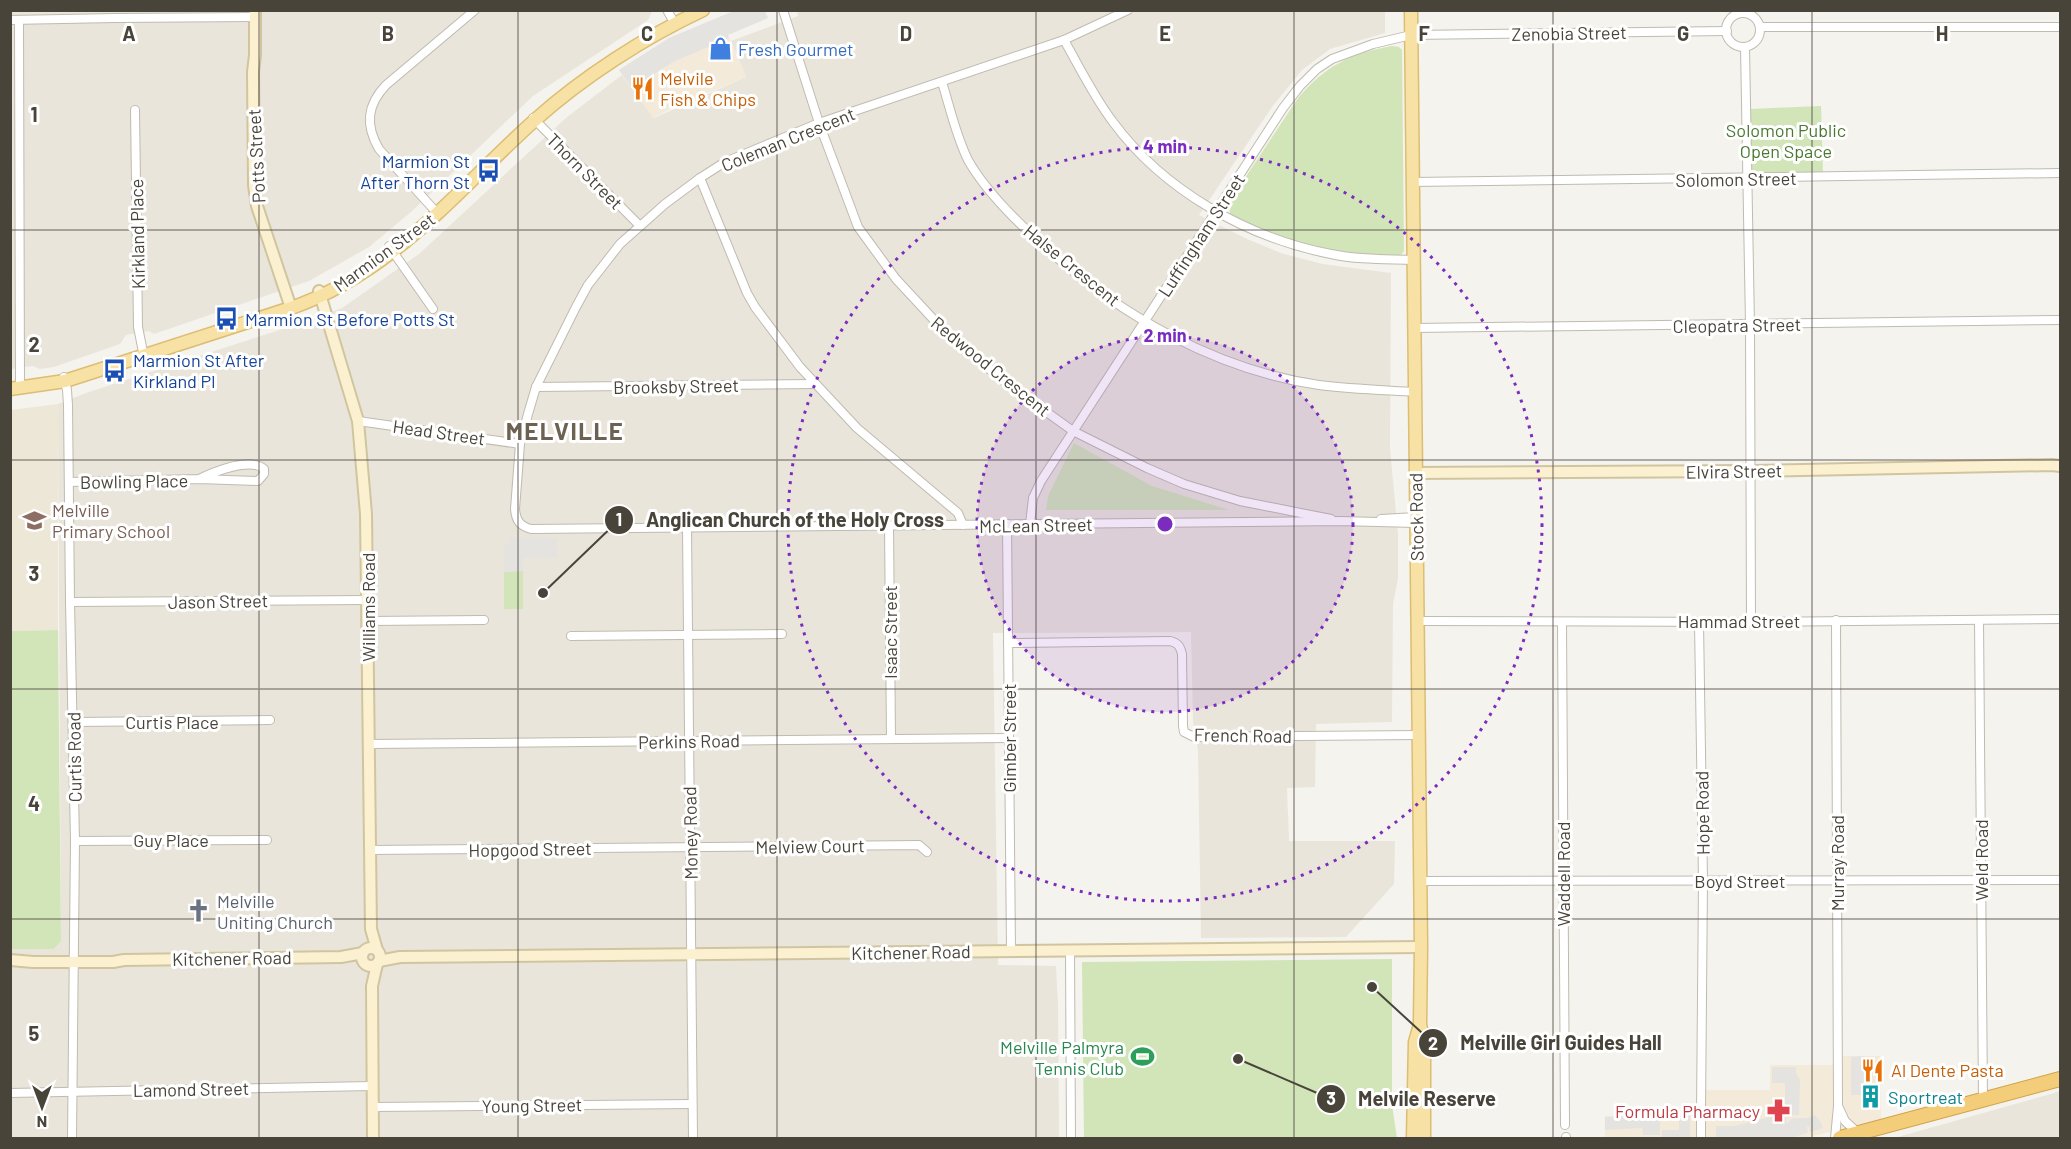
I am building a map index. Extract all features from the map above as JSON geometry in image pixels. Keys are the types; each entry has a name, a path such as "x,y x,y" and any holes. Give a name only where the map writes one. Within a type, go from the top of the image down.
{"highway":[{"path":"1840,1138 2061,1079"}],"main road":[{"name":"Marmion Street","path":"15,385 64,379 143,354 320,294 360,274 435,211 581,76 671,18 689,10"},
{"name":"Marmion Street","path":"671,18 703,10"},
{"name":"Stock Road","path":"1411,10 1420,1024 1424,1043 1424,1138"},
{"name":"Stock Road","path":"1413,1138 1415,1042 1420,1024"}],"street":[{"path":"435,211 373,138 370,125 372,108 376,96 387,85 475,10"},
{"name":"Redwood Crescent","path":"783,10 819,123 858,227 896,279 926,312 973,356 1035,405 1073,430 1147,468 1184,484 1240,501 1340,521"},
{"name":"Coleman Crescent","path":"520,524 515,509 520,444 536,387 588,285 620,244 640,226 700,178 725,162 819,123 1064,40 1128,10"},
{"path":"1742,12 1754,17 1760,27 1758,39 1745,47 1734,44 1729,39 1727,31 1731,19 1742,12"},
{"path":"15,385 15,20 115,14 253,14"},
{"name":"Potts Street","path":"253,14 256,206 290,305"},
{"path":"1760,27 2061,27"},
{"name":"Zenobia Street","path":"1411,35 1727,31"},
{"name":"Luffingham Street","path":"1030,524 1031,506 1036,489 1283,108 1300,86 1317,69 1348,51 1411,35"},
{"path":"1064,40 1109,116 1136,149 1188,194 1216,212 1252,229 1308,249 1362,258 1413,260"},
{"path":"1745,47 1750,325 1751,622"},
{"name":"Halse Crescent","path":"942,82 969,160 999,201 1053,255 1100,291 1145,321 1204,352 1260,371 1317,385 1414,392"},
{"name":"Kirkland Place","path":"135,110 138,327 143,354"},
{"name":"Thorn Street","path":"533,118 640,226"},
{"name":"Solomon Street","path":"1412,182 2061,173"},
{"path":"700,178 747,293 755,307 815,384 857,428 958,513 963,525"},
{"path":"391,248 433,309"},
{"name":"Williams Road","path":"320,294 353,397 358,421 366,513 371,957"},
{"name":"Cleopatra Street","path":"1414,328 2061,320"},
{"name":"Curtis Road","path":"64,379 68,399 74,722 72,1138"},
{"name":"Brooksby Street","path":"536,387 815,384"},
{"name":"Head Street","path":"358,421 520,444"},
{"name":"Bowling Place","path":"69,482 200,479 258,481 264,474 264,469 250,463 200,479"},
{"name":"Elvira Street","path":"1415,473 1751,471 2058,464"},
{"name":"McLean Street","path":"520,524 531,529 1416,520"},
{"name":"Gimber Street","path":"1007,525 1011,951"},
{"name":"Isaac Street","path":"889,526 891,739"},
{"name":"Money Road","path":"687,528 693,1138"},
{"name":"Jason Street","path":"70,602 367,600"},
{"name":"Hammad Street","path":"1417,621 1751,622 2061,619"},
{"path":"368,621 484,620"},
{"name":"Murray Road","path":"1836,620 1840,1138"},
{"name":"Weld Road","path":"1979,620 1983,1100"},
{"name":"Waddell Road","path":"1562,622 1565,1125"},
{"name":"Hope Road","path":"1699,622 1703,881 1701,1138"},
{"path":"571,636 782,634"},
{"name":"French Road","path":"1008,643 1170,641 1177,643 1182,654 1184,732 1194,737 1419,735"},
{"name":"Curtis Place","path":"74,722 270,720"},
{"name":"Perkins Road","path":"369,744 1009,738"},
{"name":"Guy Place","path":"75,841 267,840"},
{"name":"Melview Court","path":"690,848 920,846 927,852"},
{"name":"Hopgood Street","path":"370,850 690,848"},
{"name":"Boyd Street","path":"1420,881 2061,880"},
{"name":"Kitchener Road","path":"15,960 33,962 73,959 1421,947"},
{"path":"1070,951 1071,1138"},
{"path":"371,957 373,1138"},
{"name":"Lamond Street","path":"10,1093 372,1086"},
{"name":"Young Street","path":"373,1107 692,1104"},
{"path":"1838,1107 1845,1121 1858,1134"}],"shaded area":[{"path":"736,10 765,11 768,18 673,62 632,88 619,70 669,38"},
{"path":"10,11 652,11 648,20 533,96 411,212 369,247 309,281 154,334 149,331 126,335 120,344 54,367 40,369 33,366 11,369"},
{"path":"797,11 1385,11 1385,33 1330,49 1302,70 1272,107 1199,215 1281,253 1322,264 1391,273 1390,449 1398,534 1398,579 1393,604 1392,722 1316,724 1315,787 1287,788 1289,841 1395,841 1394,884 1346,937 1201,938 1198,751 1193,722 1191,632 993,633 998,965 1056,966 1059,1138 11,1138 10,949 54,949 61,941 58,404 342,308 419,254 567,117 622,75 654,118 746,77 731,41 798,16"},
{"path":"720,17 746,77 653,118 619,70 669,38"},
{"name":"Melville Primary School","path":"58,404 58,630 11,631 10,410"},
{"path":"509,538 557,538 557,558 523,558 523,571 504,572 504,545 510,545"},
{"path":"1842,1056 1880,1056 1881,1119 1805,1138 1605,1138 1605,1116 1705,1115 1705,1090 1770,1090 1770,1065 1842,1065"},
{"path":"1864,1056 1865,1095 1851,1095 1851,1057"},
{"path":"1772,1067 1796,1067 1800,1080 1799,1115 1785,1115 1785,1083 1772,1083"},
{"path":"2060,1091 2060,1138 1894,1138 2051,1094"},
{"path":"1679,1115 1690,1115 1690,1138 1662,1138 1662,1130 1679,1130"},
{"path":"1815,1115 1823,1128 1810,1132 1807,1126 1808,1133 1790,1138 1716,1138 1716,1126 1735,1126 1769,1117 1786,1117 1787,1124 1792,1118 1808,1118"},
{"path":"1660,1116 1660,1135 1643,1135 1642,1128 1605,1130 1605,1117"}],"green space":[{"path":"1392,46 1402,50 1404,251 1400,256 1356,253 1313,246 1271,233 1230,214 1229,202 1298,98 1308,87 1329,69 1351,57"},
{"name":"Solomon Public Open Space","path":"1821,106 1823,174 1754,174 1750,168 1749,109"},
{"path":"1074,443 1152,486 1229,510 1046,510 1048,496"},
{"path":"523,571 523,609 504,609 504,572"},
{"path":"58,630 61,941 54,949 11,949 11,631"},
{"path":"1392,959 1392,1105 1397,1138 1084,1138 1082,962"}],"place":[{"name":"Fresh Gourmet","path":"720,49"},
{"name":"Melvile Fish & Chips","path":"642,88"},
{"name":"Marmion St After Thorn St","path":"488,171"},
{"name":"Marmion St Before Potts St","path":"227,319"},
{"name":"Marmion St After Kirkland Pl","path":"115,370"},
{"name":"Melville Primary School","path":"34,520"},
{"name":"Anglican Church of the Holy Cross","path":"543,593"},
{"name":"Melville Uniting Church","path":"199,911"},
{"name":"Melville Girl Guides Hall","path":"1372,987"},
{"name":"Melville Palmyra Tennis Club","path":"1142,1057"},
{"name":"Melvile Reserve","path":"1238,1059"},
{"name":"Al Dente Pasta","path":"1873,1070"},
{"name":"Sportreat","path":"1870,1097"},
{"name":"Formula Pharmacy","path":"1778,1111"}],"district":[{"name":"MELVILLE","path":"565,430"}]}
